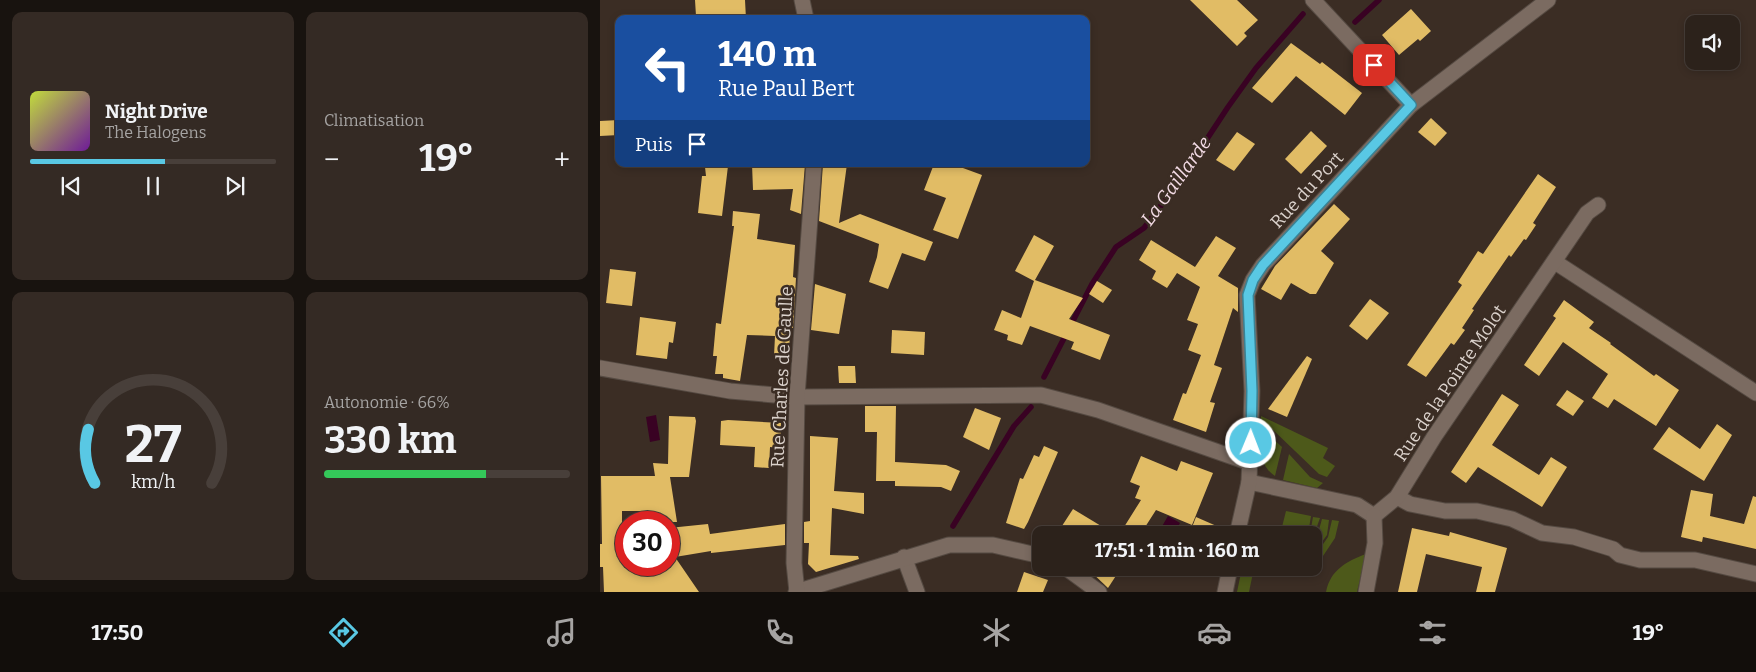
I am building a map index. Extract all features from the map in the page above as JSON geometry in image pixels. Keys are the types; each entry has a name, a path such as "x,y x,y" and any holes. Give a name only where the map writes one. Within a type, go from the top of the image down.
{"street":[{"path":"802,0 805,15"},
{"path":"1313,0 1411,105"},
{"name":"Rue du Port","path":"1239,526 1250,482 1252,391 1248,295 1253,280 1263,265 1411,105 1548,0"},
{"name":"Rue Charles de Gaulle","path":"796,592 794,563 797,397 814,167"},
{"name":"Rue de la Pointe Molot","path":"1374,516 1397,497 1434,437 1587,213 1598,205"},
{"path":"1555,262 1756,393"},
{"path":"600,368 730,391 797,397 1041,395 1098,410 1250,463"},
{"path":"1250,482 1357,505 1374,516 1375,543 1366,592"},
{"path":"1397,497 1410,504 1445,511 1477,511 1512,519 1542,533 1574,537 1613,550 1620,555 1640,560 1695,560 1756,574"},
{"path":"796,592 938,547 960,544 993,545 1032,554"},
{"path":"904,558 918,592"},
{"path":"1077,576 1099,592"},
{"path":"1225,592 1228,576"}],"green space":[{"path":"1261,416 1328,448 1323,458 1335,466 1327,477 1319,474 1271,428 1261,427"},
{"path":"1260,436 1271,437 1282,447 1275,476 1264,464"},
{"path":"1289,454 1310,477 1323,483 1317,488 1283,480"},
{"path":"1286,511 1311,516 1309,526 1282,526"},
{"path":"1313,517 1320,518 1317,526 1311,526"},
{"path":"1322,519 1329,520 1327,535 1322,542 1322,526 1320,526"},
{"path":"1332,520 1339,521 1335,538 1322,558 1322,546 1328,537"},
{"path":"1366,554 1357,592 1326,592 1331,578 1340,567"},
{"path":"1240,576 1252,576 1249,592 1237,592"}],"shaded area":[{"path":"656,415 660,440 650,442 646,417"},
{"path":"1168,516 1180,523 1178,526 1162,526"}],"building":[{"path":"695,0 745,0 746,15 696,15"},
{"path":"1190,0 1237,0 1258,20 1244,33 1247,36 1237,46"},
{"path":"1411,9 1431,31 1399,55 1382,35"},
{"path":"1291,43 1320,64 1322,62 1362,93 1345,115 1296,76 1272,103 1252,88"},
{"path":"1431,118 1447,133 1435,146 1418,132"},
{"path":"615,120 615,135 600,136 600,121"},
{"path":"1311,131 1327,146 1301,174 1285,159"},
{"path":"1237,132 1255,144 1234,171 1216,160"},
{"path":"705,167 728,167 722,216 698,213 702,176 706,176"},
{"path":"752,167 805,167 801,214 790,210 793,189 753,190"},
{"path":"823,167 847,167 839,223 860,214 933,242 925,261 902,253 888,289 869,282 879,244 819,221"},
{"path":"933,167 960,167 982,175 958,239 933,230 946,198 924,190"},
{"path":"1538,174 1556,187 1533,223 1536,225 1511,257 1509,255 1472,309 1474,310 1462,328 1465,330 1454,345 1451,343 1426,377 1407,365 1462,285 1458,282 1478,251 1483,254"},
{"path":"1334,204 1350,219 1321,251 1334,263 1316,294 1310,294 1291,283 1281,300 1261,289 1275,266"},
{"path":"733,211 760,214 757,239 795,245 793,277 796,278 793,328 790,327 789,356 774,356 775,336 747,335 740,381 723,378 723,374 715,374 717,356 713,356 716,323 721,324 734,226 732,226"},
{"path":"1034,235 1054,246 1035,280 1083,298 1069,319 1110,335 1100,360 1071,349 1074,342 1030,326 1022,345 1007,340 1008,335 994,330 1002,310 1021,318 1034,281 1015,271"},
{"path":"1216,236 1236,248 1218,276 1238,288 1238,312 1233,308 1214,365 1222,368 1210,402 1215,403 1206,432 1173,420 1183,393 1186,394 1201,355 1188,350 1198,324 1187,320 1200,287 1177,273 1167,288 1152,279 1156,271 1139,260 1151,240 1195,267"},
{"path":"610,269 636,272 632,306 606,303"},
{"path":"1097,281 1112,290 1103,303 1089,294"},
{"path":"815,284 846,294 839,334 811,330"},
{"path":"1370,299 1389,313 1367,340 1349,326"},
{"path":"1564,300 1594,322 1589,328 1654,376 1656,374 1679,390 1656,426 1614,399 1608,408 1592,398 1608,374 1563,342 1539,376 1524,365 1556,318 1553,316"},
{"path":"640,317 676,322 673,343 669,342 667,359 636,355"},
{"path":"892,330 925,332 924,355 891,353"},
{"path":"1307,356 1312,359 1287,417 1268,409"},
{"path":"838,366 855,366 856,383 839,383"},
{"path":"1567,390 1584,401 1573,416 1556,405"},
{"path":"1502,394 1519,405 1492,445 1539,475 1551,457 1567,467 1542,507 1478,467 1466,483 1451,472"},
{"path":"865,406 896,406 895,462 946,465 960,471 951,491 941,487 895,486 895,481 876,481 877,432 865,432"},
{"path":"975,408 1001,418 989,450 963,437"},
{"path":"669,416 695,417 689,477 670,477 675,511 615,511 615,576 680,576 680,564 699,592 604,592 603,567 600,567 600,544 602,544 601,476 655,476 653,463 668,464"},
{"path":"721,421 781,423 780,448 770,447 769,468 754,467 755,447 720,445"},
{"path":"1717,424 1732,435 1704,481 1653,449 1669,427 1700,449"},
{"path":"810,436 838,438 834,491 864,493 864,514 832,508 830,555 858,556 859,559 816,572 808,564 809,543 804,543 804,522 810,521"},
{"path":"1044,446 1058,452 1028,522 1024,529 1006,523 1020,478 1023,479 1034,455 1039,457"},
{"path":"1141,456 1177,471 1181,461 1213,473 1192,525 1156,510 1146,526 1125,526 1141,500 1135,498 1140,486 1130,482"},
{"path":"1691,490 1713,494 1710,516 1744,524 1753,496 1756,497 1756,549 1703,537 1702,542 1681,537"},
{"path":"1073,509 1101,526 1062,526"},
{"path":"1196,517 1217,526 1192,526"},
{"path":"708,524 710,534 785,524 785,545 711,553 711,551 680,556 680,527"},
{"path":"1412,528 1449,536 1450,532 1507,548 1495,592 1476,592 1482,567 1426,554 1417,592 1398,592"},
{"path":"1024,572 1048,580 1043,592 1017,592"},
{"path":"1095,576 1116,576 1108,588"}],"waterway":[{"name":"La Gaillarde","path":"1355,22 1379,0"},
{"name":"La Gaillarde","path":"1044,377 1092,284 1116,247 1144,228 1178,183 1256,68 1303,14"},
{"name":"La Gaillarde","path":"953,526 1014,426 1031,407"}],"route":[{"path":"1251,443 1252,391 1248,295 1253,280 1263,265 1411,105 1374,65"}]}
